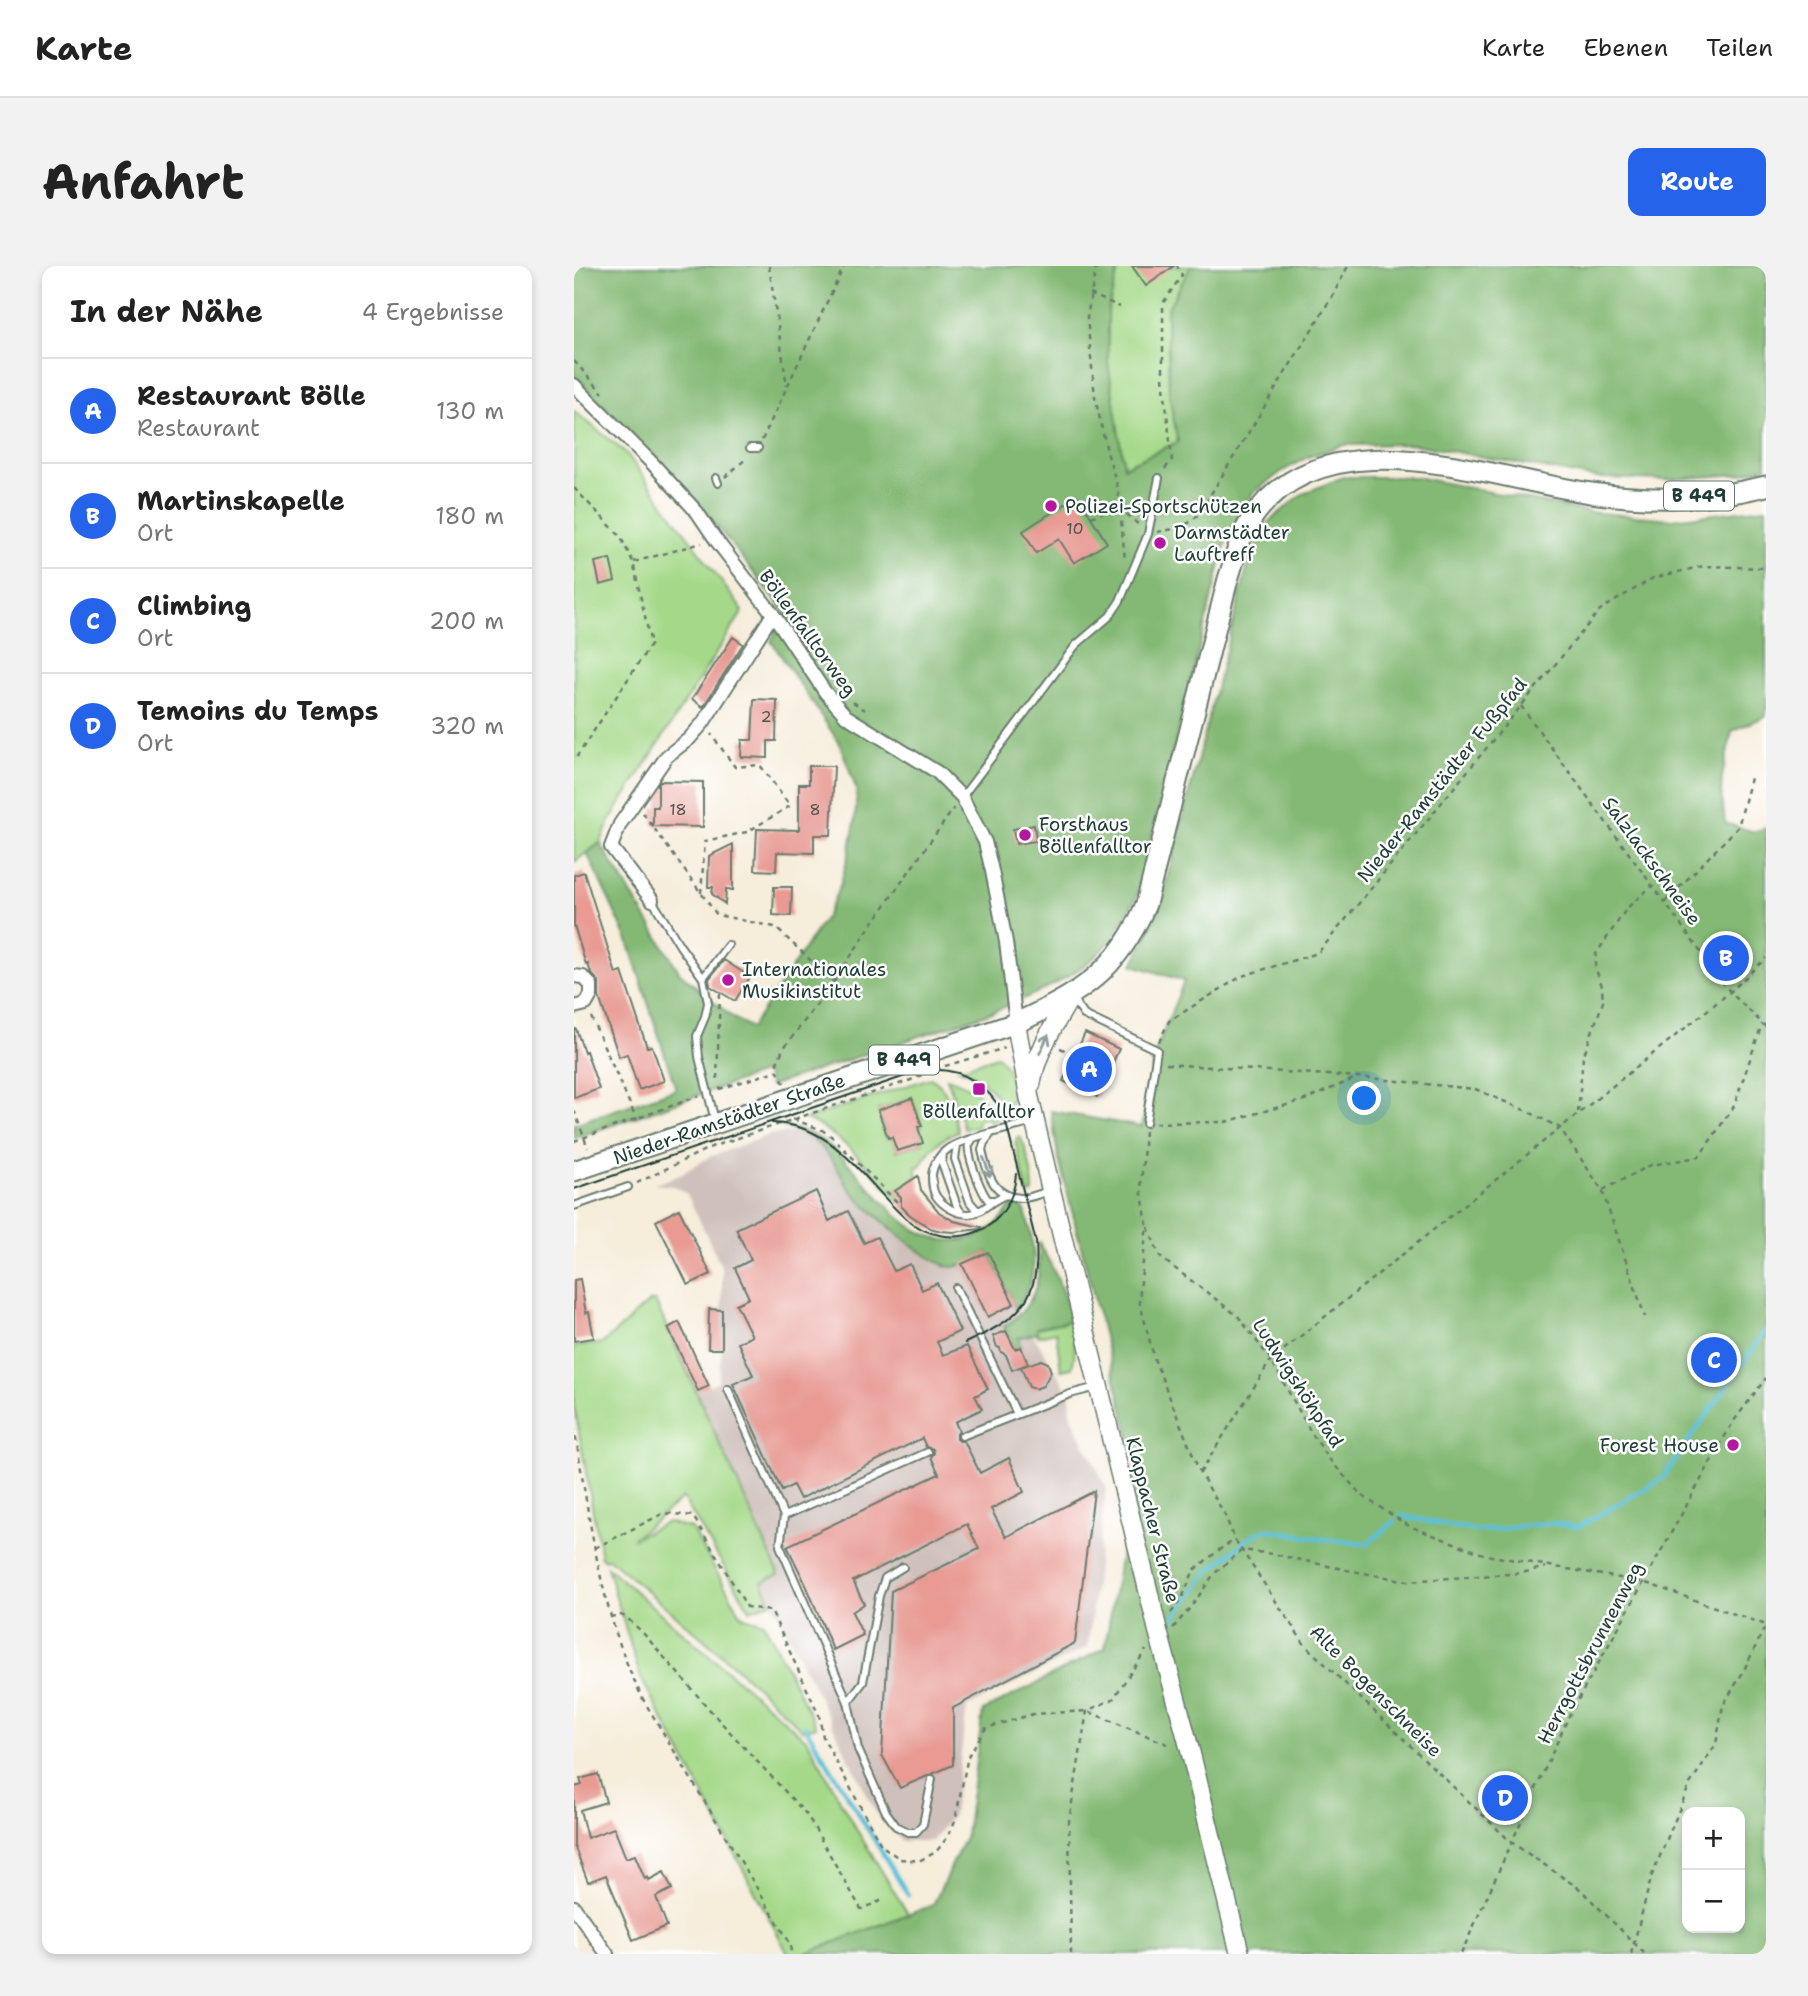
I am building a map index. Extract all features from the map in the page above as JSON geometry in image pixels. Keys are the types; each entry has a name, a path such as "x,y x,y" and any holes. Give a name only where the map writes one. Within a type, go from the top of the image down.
{"main road":[{"name":"Nieder-Ramstädter Straße","path":"574,1171 1016,1023 1071,996 1115,959 1141,918 1146,904 1241,537 1251,519 1284,485 1309,471 1339,462 1369,459 1415,461 1591,493 1631,497 1671,498 1743,492 1766,486"},
{"name":"Klappacher Straße","path":"1029,1096 1037,1061 1071,996"},
{"name":"Klappacher Straße","path":"1016,1023 1029,1096 1051,1190 1240,1954"}],"street":[{"name":"Böllenfalltorweg","path":"574,385 697,512 773,614 825,692 846,716 937,772 962,797 985,842 992,871 1006,942 1016,1023"},
{"path":"652,900 611,847 620,824 667,757 703,723 773,614"},
{"path":"574,976 583,978 591,985 591,995 580,1006"},
{"path":"574,1907 607,1954"}],"lane":[{"path":"750,448 758,448"},
{"path":"962,797 1076,645 1110,616 1120,601 1149,534 1159,478"},
{"path":"652,900 702,978 708,1003 697,1036 699,1057 715,1123"},
{"path":"702,978 728,945"},
{"path":"1071,996 1084,1015 1157,1050 1146,1123"},
{"path":"1007,1195 971,1214 962,1213 942,1203 933,1191 933,1169 943,1153 957,1144 1035,1122"},
{"path":"992,1134 982,1146 982,1153 997,1190 1022,1198 1051,1190"},
{"path":"973,1139 969,1145 969,1153 985,1198 994,1200"},
{"path":"957,1144 955,1159 969,1198 975,1209 981,1210"},
{"path":"943,1153 943,1166 962,1213"},
{"name":"Nieder-Ramstädter Straße","path":"574,1206 628,1187"},
{"path":"956,1288 1017,1414"},
{"path":"962,1436 1069,1394 1099,1387"},
{"path":"727,1389 784,1516 780,1546 848,1702 858,1749 886,1812 896,1826 908,1832 916,1832 923,1824 932,1779"},
{"path":"784,1516 928,1452"},
{"path":"848,1702 863,1682 879,1596 885,1578 903,1567"}],"path":[{"path":"769,266 788,386 844,266"},
{"path":"1096,266 1087,318 1095,397 1118,488 1127,584"},
{"path":"1159,478 1172,460 1163,377 1163,303 1182,275 1177,266"},
{"path":"1119,507 1149,534 1181,528 1198,515 1333,295 1348,266"},
{"path":"1090,294 1121,307"},
{"path":"574,488 620,536 633,562 651,644 574,761"},
{"path":"1091,517 1119,507"},
{"path":"633,562 716,540"},
{"name":"Nieder-Ramstädter Fußpfad","path":"1157,1050 1169,1021 1242,976 1318,953 1600,610 1653,578 1703,566 1766,568"},
{"name":"Salzlackschneise","path":"1521,706 1730,992 1764,1026"},
{"path":"701,893 705,841 747,832 790,806 760,765 735,767 703,723"},
{"path":"1665,902 1738,827 1751,778"},
{"path":"792,1097 777,1070 777,1062 783,1049 834,982 962,797"},
{"path":"635,803 717,915 775,927 834,982"},
{"path":"1578,1112 1583,1057 1603,1002 1602,986 1595,967 1596,954 1627,908 1652,885"},
{"path":"1200,1473 1271,1360 1730,992 1766,958"},
{"path":"720,992 716,1090 777,1070"},
{"path":"580,1006 637,1119"},
{"path":"1602,1190 1651,1165 1699,1157 1734,1106 1764,1026"},
{"path":"1064,1050 1070,1052 1073,1047 1078,1049"},
{"path":"628,1187 668,1170 710,1147 911,1080 935,1069 1001,1049"},
{"path":"1156,1063 1358,1077 1475,1089 1560,1128 1602,1190 1645,1317"},
{"path":"1147,1224 1142,1188 1146,1123 1225,1122 1305,1100 1358,1077"},
{"path":"574,1141 707,1093"},
{"path":"574,1110 595,1164"},
{"path":"781,1118 792,1119 831,1136 897,1202"},
{"name":"Ludwigshöhpfad","path":"1147,1224 1160,1257 1238,1317 1271,1360 1312,1434 1330,1460 1361,1495 1409,1526 1486,1555 1643,1582 1766,1625"},
{"name":"Alte Bogenschneise","path":"1147,1224 1139,1300 1155,1361 1200,1473 1224,1513 1235,1540 1305,1646 1511,1842 1580,1889 1645,1954"},
{"name":"Herrgottsbrunnenweg","path":"1461,1954 1569,1716 1733,1422 1766,1378"},
{"path":"574,1427 610,1617 631,1675 643,1701 787,1938 791,1947 790,1954"},
{"path":"595,1548 664,1513 693,1516 747,1606 771,1611 819,1715 823,1737 881,1845 900,1859 919,1861 936,1852 947,1838 955,1821 968,1756 986,1728 1033,1714 1087,1711 1113,1699 1160,1636 1182,1598 1194,1570 1235,1540"},
{"path":"1160,1636 1191,1607 1214,1574 1242,1549 1408,1581 1522,1573 1550,1566"},
{"path":"610,1617 621,1615 643,1633 807,1815 861,1909 883,1900"},
{"path":"1631,1954 1652,1875 1690,1784 1716,1744 1723,1705 1766,1625"},
{"path":"1087,1711 1191,1754"},
{"path":"1071,1954 1069,1821 1087,1711"}],"shaded area":[{"path":"798,1132 814,1141 862,1202 930,1257 962,1264 988,1252 1014,1304 1070,1394 1071,1416 1106,1487 1088,1647 967,1707 953,1815 932,1841 902,1841 877,1815 762,1582 779,1573 697,1392 718,1381 722,1348 722,1268 687,1194 674,1186 654,1184 678,1176 709,1157 772,1134"}],"green space":[{"path":"574,266 1119,266 1108,310 1108,363 1124,467 1178,442 1169,394 1167,310 1191,266 1766,266 1766,467 1740,474 1665,480 1597,478 1413,444 1343,445 1308,457 1281,472 1252,494 1227,537 1136,898 1104,948 1066,978 992,1012 770,1086 765,1072 574,1138 574,1124 676,1089 627,938 587,853 600,843 680,973 732,1017 751,1028 827,915 840,886 855,822 857,791 840,744 771,641 786,614 697,501 574,375"},
{"path":"1119,266 1191,266 1167,311 1169,394 1178,442 1123,467 1108,363 1108,310"},
{"path":"574,411 626,453 743,611 612,817 600,843 574,862"},
{"path":"1343,477 1416,477 1588,512 1673,519 1766,508 1766,716 1732,731 1721,792 1725,823 1754,832 1766,828 1766,1954 804,1954 933,1905 966,1835 983,1711 1105,1648 1136,1462 1058,1156 1051,1111 1142,1127 1155,1053 1184,981 1133,965 1161,902 1247,569 1266,524 1302,494"},
{"path":"997,1056 1006,1067 1011,1082 1011,1097 1006,1110 986,1085 974,1075 959,1069"},
{"path":"930,1078 942,1087 946,1094 958,1131 936,1145 920,1166 916,1167 918,1176 895,1191 903,1198 900,1202 845,1145 806,1119","holes":["912,1098 922,1126 918,1127 923,1143 897,1151 892,1137 887,1138 878,1110"]},
{"path":"947,1078 977,1093 997,1120 990,1122 988,1117 977,1120 978,1125 964,1129"},
{"path":"780,1126 804,1131 825,1142 842,1156 891,1210 909,1225 929,1236 950,1241 974,1237 997,1223 1013,1202 1025,1210 1034,1261 1029,1284 1016,1309 988,1252 957,1267 930,1257 883,1222 858,1198 815,1141"},
{"path":"1018,1137 1023,1142 1029,1163 1033,1186 1031,1194 1027,1191 1015,1143"},
{"path":"1039,1242 1057,1277 1072,1320 1037,1328 1037,1333 1018,1338 1021,1347 1015,1349 1004,1327 1023,1310 1035,1290 1039,1268"},
{"path":"655,1301 779,1574 762,1582 771,1602 750,1610 683,1498 632,1539 667,1522 692,1529 742,1616 764,1623 816,1726 802,1730 682,1621 608,1558 605,1560 601,1557 574,1404 574,1347 603,1343 649,1302"},
{"path":"1072,1320 1074,1362 1072,1368 1061,1370 1056,1332 1038,1336 1036,1328"},
{"path":"607,1567 808,1741 850,1819 908,1914 804,1954 790,1954 786,1950 640,1676"}],"building":[{"path":"1132,266 1174,266 1146,286"},
{"path":"1078,496 1107,543 1074,563 1059,539 1036,553 1023,531"},
{"path":"610,559 615,581 600,585 595,562"},
{"path":"733,637 743,644 703,707 692,699"},
{"path":"754,699 777,700 776,741 768,741 768,758 741,757 742,740 752,740"},
{"path":"809,766 834,766 831,835 814,835 814,853 777,852 776,871 755,870 757,829 799,830 799,784 809,784"},
{"path":"660,781 703,782 703,827 653,826 653,807 658,807"},
{"name":"Forsthaus Böllenfalltor","path":"1034,825 1036,841 1016,844 1013,829"},
{"path":"733,844 733,890 726,889 725,904 712,894 713,887 708,887 709,856"},
{"path":"584,872 616,974 622,972 647,1047 652,1046 664,1081 639,1090 627,1054 619,1057 599,997 599,982 591,973 588,964 586,965 574,925 574,875"},
{"path":"774,887 792,887 791,916 773,915"},
{"name":"Internationales Musikinstitut","path":"724,960 750,977 735,1001 710,986 709,979"},
{"path":"574,1029 584,1052 586,1051 599,1089 574,1098"},
{"path":"1085,1033 1119,1049 1097,1097 1063,1081"},
{"path":"912,1098 922,1126 918,1127 923,1143 897,1151 892,1137 888,1138 878,1110"},
{"path":"918,1176 921,1190 939,1212 954,1221 981,1229 941,1231 930,1228 910,1215 901,1206 901,1197 895,1191"},
{"path":"816,1191 829,1221 848,1211 864,1243 877,1237 894,1271 910,1264 922,1290 937,1283 960,1331 937,1342 943,1355 967,1346 988,1389 975,1396 982,1409 955,1422 959,1431 957,1439 964,1441 980,1473 1009,1458 1024,1492 991,1509 1006,1537 1094,1491 1075,1643 953,1708 953,1765 900,1788 882,1755 891,1591 979,1549 967,1524 853,1581 864,1604 852,1612 863,1635 833,1650 787,1546 939,1474 931,1457 933,1449 926,1447 922,1438 800,1499 793,1485 782,1491 733,1384 753,1375 738,1343 752,1336 736,1304 749,1298 735,1268 751,1260 736,1229"},
{"path":"679,1209 711,1274 688,1285 656,1221"},
{"path":"988,1252 1014,1304 988,1317 962,1264"},
{"path":"580,1279 594,1338 574,1341 574,1280"},
{"path":"709,1309 722,1310 722,1349 708,1349"},
{"path":"679,1322 709,1386 698,1391 668,1328"},
{"path":"1006,1331 1015,1349 1021,1347 1028,1364 1012,1370 993,1336"},
{"path":"1041,1360 1048,1363 1051,1372 1043,1386 1035,1389 1029,1387 1021,1367"},
{"path":"598,1774 606,1802 580,1810 587,1838 614,1828 626,1858 635,1855 645,1879 648,1877 649,1880 664,1872 672,1889 656,1897 667,1926 633,1940 606,1875 588,1882 574,1845 574,1787 582,1785 580,1779"}],"waterway":[{"path":"1401,1516 1478,1531 1551,1523 1578,1527 1662,1479 1766,1330"},
{"path":"1240,1545 1266,1529 1367,1544 1395,1521"},
{"path":"1168,1626 1210,1570 1238,1547"},
{"path":"805,1726 908,1895"}],"tram line":[{"path":"574,1189 920,1071 947,1071 970,1078 989,1093 1004,1115 1036,1242 1036,1263 1034,1280 1021,1306 998,1326 965,1343"},
{"path":"772,1123 794,1126 814,1133 831,1144 847,1157 906,1219 923,1230 942,1235 960,1236 991,1224 1003,1211 1012,1194 1016,1174"}],"place":[{"name":"Polizei-Sportschützen","path":"1051,506"},
{"name":"Darmstädter Lauftreff","path":"1160,543"},
{"name":"Forsthaus Böllenfalltor","path":"1025,835"},
{"name":"Martinskapelle","path":"1726,958"},
{"name":"Internationales Musikinstitut","path":"728,980"},
{"name":"Restaurant Bölle","path":"1089,1069"},
{"name":"Böllenfalltor","path":"979,1089"},
{"name":"Climbing","path":"1714,1360"},
{"name":"Forest House","path":"1733,1445"},
{"name":"Temoins du Temps","path":"1505,1798"}]}
